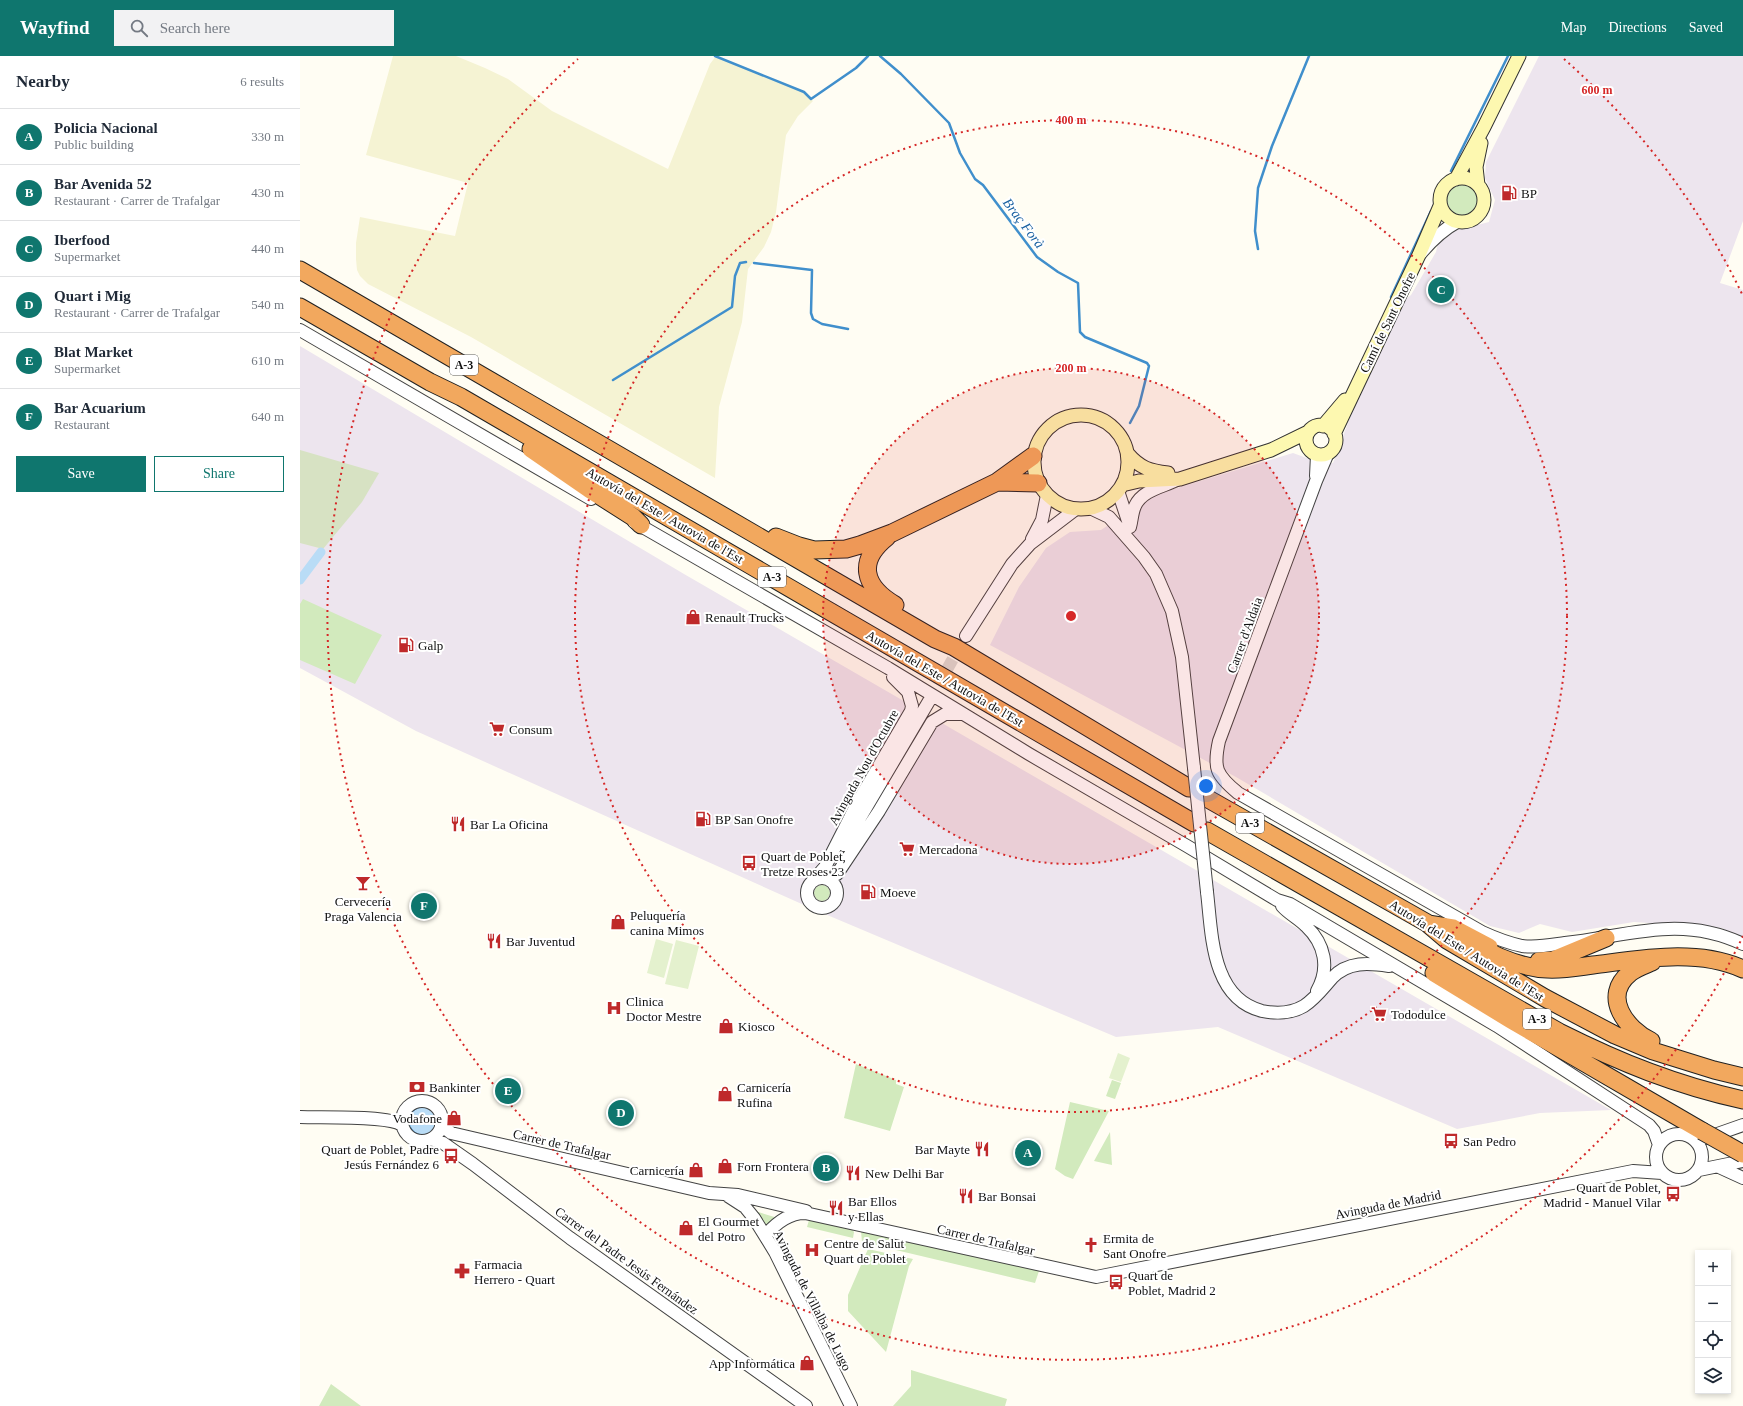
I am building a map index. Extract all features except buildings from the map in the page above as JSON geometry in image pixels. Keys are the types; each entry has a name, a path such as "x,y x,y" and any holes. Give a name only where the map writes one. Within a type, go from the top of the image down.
{"highway":[{"name":"Autovía del Este / Autovia de l'Est","path":"300,270 629,460 654,477 916,628 954,647 1196,792 1426,923 1447,940 1576,1015 1653,1051 1714,1070 1743,1077"},
{"name":"Autovía del Este / Autovia de l'Est","path":"300,307 430,382 461,397 1200,827 1559,1032 1596,1051 1635,1068 1674,1082 1743,1100"},
{"path":"430,382 457,405 523,443 589,490 633,517 641,525"},
{"path":"629,460 656,468 781,539 799,546 830,551 846,549 892,533 997,482 1033,456"},
{"path":"997,482 1042,489"},
{"path":"892,533 876,546 870,555 867,565 870,582 878,593 886,600 939,632 954,647"},
{"path":"1344,910 1358,926 1698,1135 1743,1154"},
{"path":"1426,923 1453,928 1493,949 1529,960 1553,960 1606,938"},
{"path":"1447,927 1451,932 1487,951 1512,961 1547,969 1562,969 1648,958 1686,956 1720,960 1743,969"},
{"path":"1660,958 1629,973 1619,989 1618,1001 1620,1014 1634,1031 1660,1044 1676,1057"}],"main road":[{"path":"1456,179 1484,127 1519,56"},
{"path":"1478,185 1468,179 1456,179 1450,181 1441,192 1440,206 1444,214 1457,222 1466,222 1475,218 1482,210 1484,200 1483,194 1478,185 1476,167 1484,127"},
{"name":"Camí de Sant Onofre","path":"1334,434 1419,256 1440,206"},
{"name":"Camí de Sant Onofre","path":"1323,426 1355,388"},
{"path":"1120,488 1127,473 1128,454 1124,441 1112,425 1094,416 1075,414 1056,420 1048,426 1036,443 1033,456 1034,470 1042,489 1060,505 1076,509 1090,508 1101,505 1120,488 1139,481 1180,479 1271,450 1315,427 1323,426 1330,429 1334,434 1335,445 1318,452 1295,448 1271,450"},
{"path":"1308,432 1306,441 1318,452"},
{"path":"1128,454 1142,467 1150,471 1169,474 1197,473"}],"street":[{"name":"Camí de Sant Onofre","path":"1419,256 1436,236 1457,222"},
{"path":"300,330 621,517 641,525 888,668 1029,754 1277,900 1290,904 1497,1026 1649,1125 1654,1131 1659,1144 1656,1157 1657,1165 1668,1179 1681,1181 1691,1177 1699,1170 1743,1161"},
{"name":"Carrer d'Aldaia","path":"1318,452 1316,481 1219,741 1215,760 1218,771 1238,793 1482,932 1504,941 1523,946 1543,947 1606,938 1638,930 1666,927 1695,930 1717,935 1743,944"},
{"path":"1130,527 1135,506 1140,499 1148,492 1180,479"},
{"path":"1120,488 1130,527 1144,557 1164,590 1178,632 1208,892 1217,961 1222,976 1235,996 1257,1009 1269,1012 1293,1010 1303,1006 1340,971 1348,967 1372,964 1393,966"},
{"path":"966,636 998,584 1030,544 1042,520 1042,489"},
{"path":"1090,508 1109,517 1144,557"},
{"path":"1030,544 1076,509"},
{"name":"Avinguda Nou d'Octubre","path":"812,882 825,867 859,800 911,711 912,706 908,692 903,686 895,681 888,668"},
{"name":"Avinguda Nou d'Octubre","path":"845,844 929,701"},
{"path":"837,874 879,811 932,722 945,714 964,714"},
{"path":"825,867 845,844"},
{"path":"836,888 834,883 826,878 816,879 807,889 810,903 816,907 827,907 833,904 837,897 837,874 845,844"},
{"path":"1277,900 1287,911 1305,925 1316,937 1322,947 1324,971 1321,984 1311,1000"},
{"path":"429,1102 440,1111 441,1125 439,1133 431,1138 424,1140 415,1139 406,1134 402,1120 405,1108 412,1103 429,1102"},
{"path":"300,1117 396,1122 402,1120"},
{"name":"Carrer de Trafalgar","path":"441,1125 448,1132 701,1191 727,1196 738,1195 788,1206 819,1215"},
{"path":"1659,1144 1668,1136 1675,1133 1707,1137 1743,1125"},
{"path":"1698,1135 1702,1155 1699,1170"},
{"name":"Carrer del Padre Jesús Fernández","path":"431,1138 443,1143 467,1160 570,1238 806,1406"},
{"name":"Avinguda de Madrid","path":"1633,1171 1656,1157"},
{"path":"1718,1166 1743,1178"},
{"name":"Avinguda de Madrid","path":"1148,1266 1633,1171 1662,1173"},
{"name":"Avinguda de Villalba de Lugo","path":"727,1196 748,1211 766,1236 851,1406"},
{"name":"Carrer de Trafalgar","path":"766,1236 773,1227 796,1213 805,1212 1096,1277 1148,1266"},
{"path":"775,1252 774,1236 780,1223"}],"shaded area":[{"path":"393,56 456,56 508,79 552,111 668,169 710,64 716,56 804,92 813,101 798,116 786,135 776,212 771,232 764,247 748,269 742,322 719,407 715,478 471,337 368,284 360,276 357,270 356,243 360,217 455,236 468,183 366,155"},
{"path":"1539,56 1743,56 1743,221 1720,283 1743,290 1743,941 1722,928 1634,922 1572,932 1540,924 1519,933 1490,926 1236,777 990,645 1019,587 1046,548 1070,532 1101,530 1154,495 1293,453 1312,460 1333,463 1355,404 1403,301 1411,295 1436,252 1439,238 1452,228 1465,228 1489,222 1495,200 1485,178 1486,162"},
{"path":"300,346 684,574 1611,1110 1540,1113 1457,1129 1218,1027 1116,1037 813,909 416,731 300,668"}],"green space":[{"path":"1459,184 1465,184 1475,191 1478,200 1477,206 1471,213 1465,216 1459,216 1449,209 1446,203 1446,197 1453,187"},
{"path":"300,450 379,473 362,502 323,549 300,543"},
{"path":"303,599 382,635 355,684 300,660 300,604"},
{"path":"819,885 825,885 830,890 828,899 825,901 819,901 814,896 814,890"},
{"path":"656,939 673,944 664,978 647,973"},
{"path":"676,940 699,946 688,989 665,984"},
{"path":"1118,1053 1130,1058 1121,1082 1109,1078"},
{"path":"856,1064 896,1080 896,1084 904,1087 890,1131 844,1118"},
{"path":"1112,1080 1121,1083 1115,1099 1106,1096"},
{"path":"1070,1102 1109,1111 1073,1179 1065,1176 1055,1169"},
{"path":"1110,1132 1112,1165 1094,1161"},
{"path":"755,1211 781,1219 767,1229"},
{"path":"809,1220 852,1229 854,1232 853,1238 807,1227"},
{"path":"861,1231 1039,1271 1035,1283 862,1242"},
{"path":"868,1249 913,1259 909,1266 886,1352 848,1311 848,1295"},
{"path":"911,1370 1007,1399 1005,1406 893,1406 911,1386"},
{"path":"331,1384 361,1406 319,1406"}],"water":[{"path":"423,1107 433,1111 437,1121 433,1131 423,1135 413,1131 409,1121 413,1111"}],"waterway":[{"name":"Braç Forà","path":"715,56 804,92 811,99 856,68 868,56"},
{"name":"Braç Forà","path":"880,56 901,74 949,123 960,153 975,179 983,185 1037,257 1058,272 1078,283 1080,332 1085,337 1147,363 1149,366 1139,406 1130,423"},
{"path":"1258,249 1255,231 1258,188 1272,146 1309,56"},
{"path":"1451,171 1508,56"},
{"path":"1391,297 1431,211"},
{"path":"613,380 732,307 735,276 740,263 746,262"},
{"path":"754,263 812,270 811,313 813,319 822,324 848,329"},
{"path":"300,580 321,552"}],"tunnel":[{"path":"929,701 966,636"}],"place":[{"name":"BP","path":"1509,193"},
{"name":"Iberfood","path":"1441,290"},
{"name":"Renault Trucks","path":"693,617"},
{"name":"Galp","path":"406,645"},
{"name":"Consum","path":"497,729"},
{"name":"BP San Onofre","path":"703,819"},
{"name":"Bar La Oficina","path":"458,824"},
{"name":"Mercadona","path":"907,849"},
{"name":"Quart de Poblet, Tretze Roses 23","path":"749,863"},
{"name":"Cervecería Praga Valencia","path":"363,883"},
{"name":"Moeve","path":"868,892"},
{"name":"Bar Acuarium","path":"424,906"},
{"name":"Peluquería canina Mimos","path":"618,922"},
{"name":"Bar Juventud","path":"494,941"},
{"name":"Clinica Doctor Mestre","path":"614,1008"},
{"name":"Tododulce","path":"1379,1014"},
{"name":"Kiosco","path":"726,1026"},
{"name":"Bankinter","path":"417,1087"},
{"name":"Blat Market","path":"508,1091"},
{"name":"Carnicería Rufina","path":"725,1094"},
{"name":"Quart i Mig","path":"621,1113"},
{"name":"Vodafone","path":"454,1118"},
{"name":"San Pedro","path":"1451,1141"},
{"name":"Bar Mayte","path":"982,1149"},
{"name":"Policia Nacional","path":"1028,1153"},
{"name":"Quart de Poblet, Padre Jesús Fernández 6","path":"451,1156"},
{"name":"Forn Frontera","path":"725,1166"},
{"name":"Bar Avenida 52","path":"826,1168"},
{"name":"Carnicería","path":"696,1170"},
{"name":"New Delhi Bar","path":"853,1173"},
{"name":"Quart de Poblet, Madrid - Manuel Vilar","path":"1673,1194"},
{"name":"Bar Bonsai","path":"966,1196"},
{"name":"Bar Ellos y Ellas","path":"836,1208"},
{"name":"El Gourmet del Potro","path":"686,1228"},
{"name":"Ermita de Sant Onofre","path":"1091,1245"},
{"name":"Centre de Salut Quart de Poblet","path":"812,1250"},
{"name":"Farmacia Herrero - Quart","path":"462,1271"},
{"name":"Quart de Poblet, Madrid 2","path":"1116,1282"},
{"name":"App Informática","path":"807,1363"}]}
